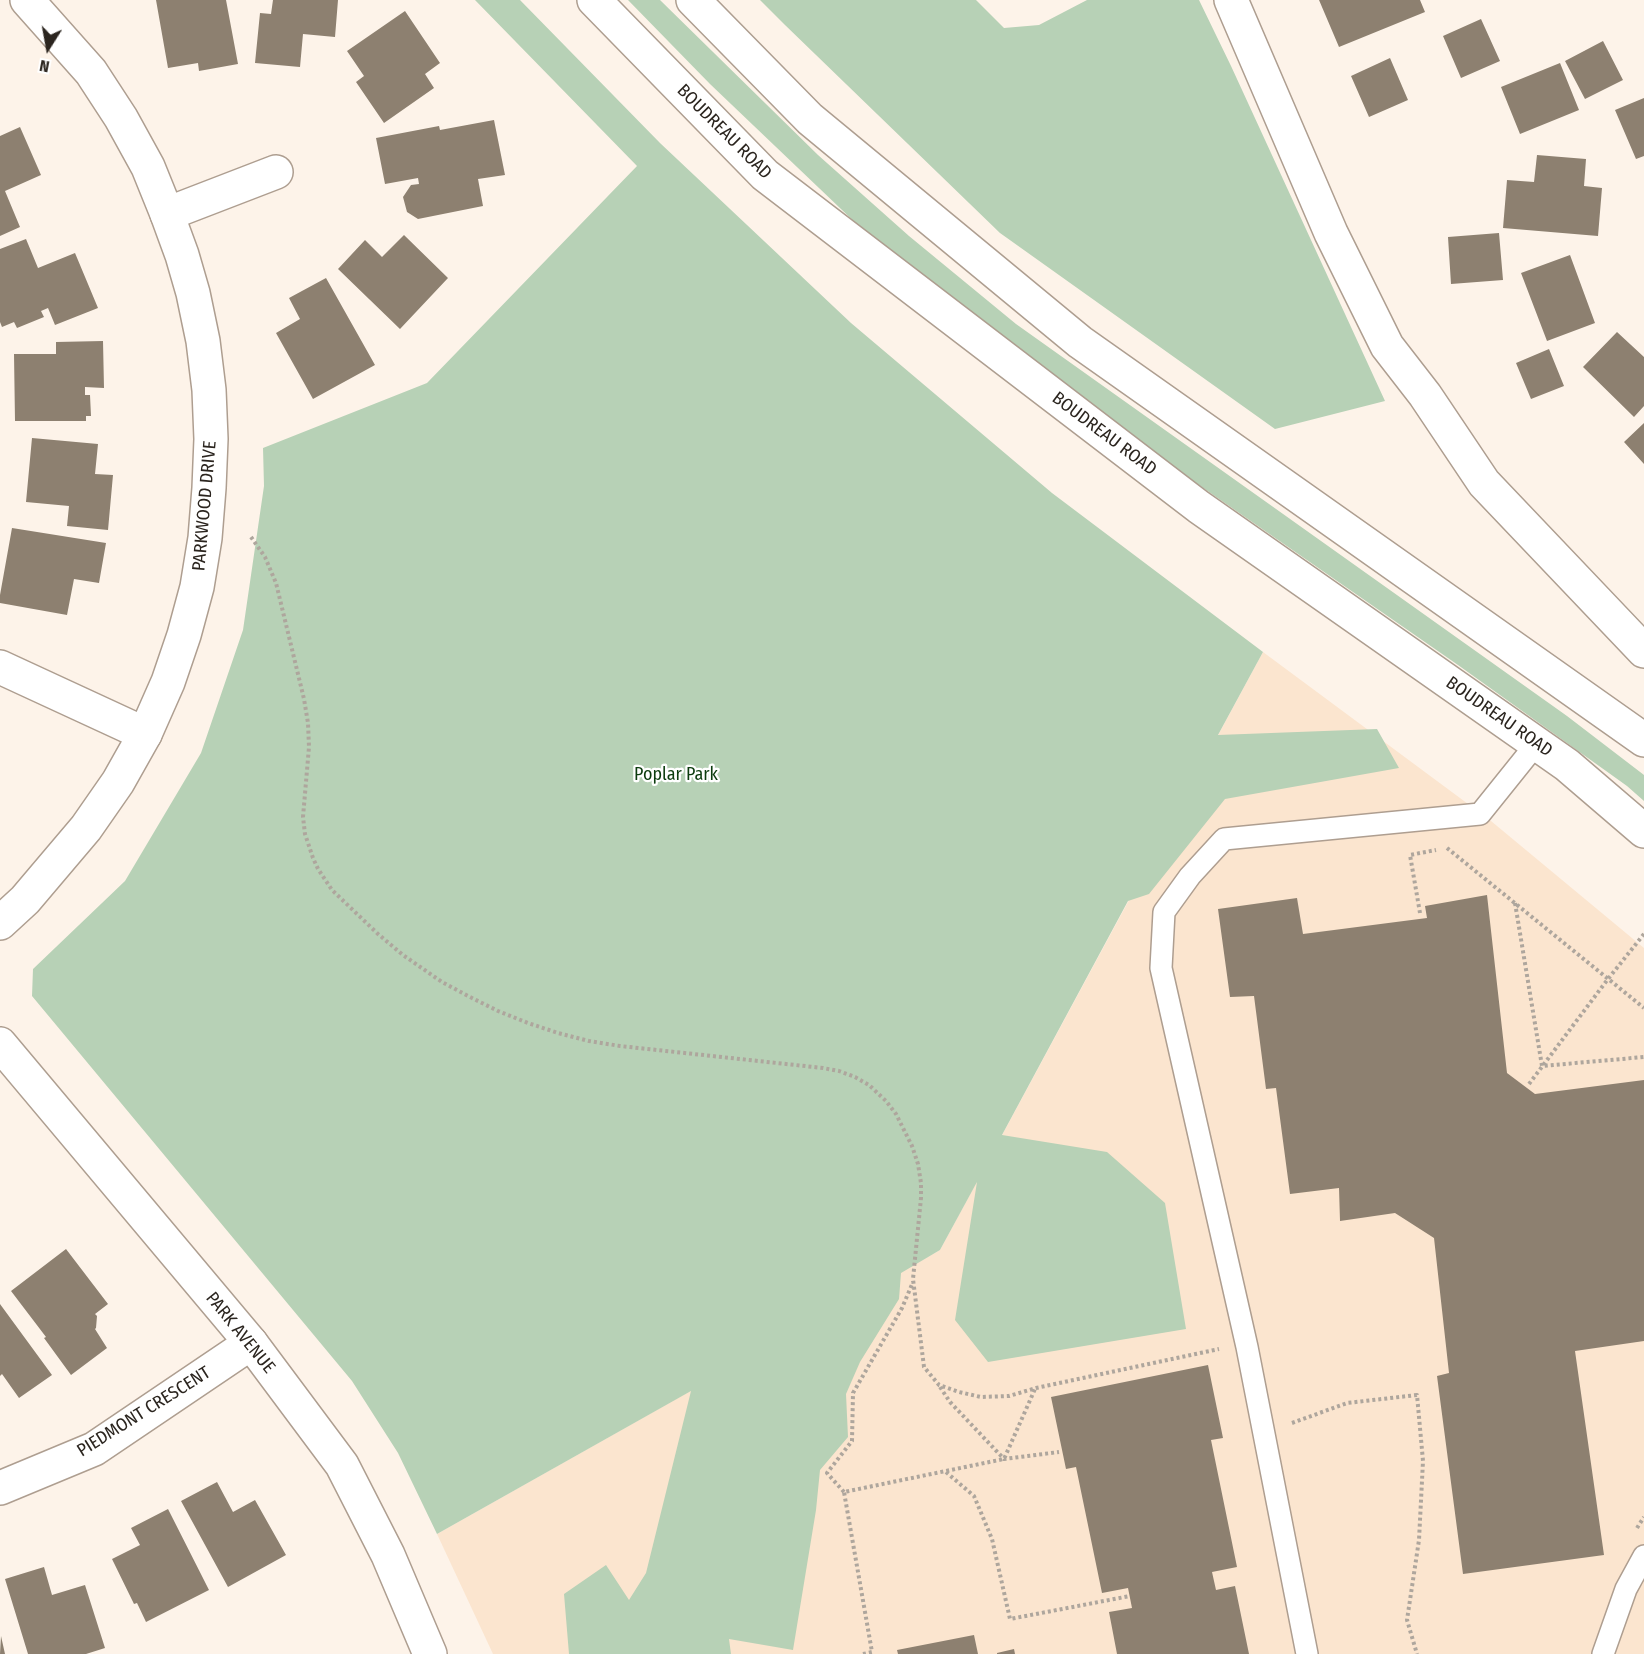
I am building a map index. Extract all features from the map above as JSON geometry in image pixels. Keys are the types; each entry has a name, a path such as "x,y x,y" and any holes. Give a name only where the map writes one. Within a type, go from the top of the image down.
{"main road":[{"name":"PARKWOOD DRIVE","path":"0,923 25,900 86,828 118,782 145,734 168,682 192,606 205,538 210,489 209,390 203,341 193,293 167,214 148,167 121,118 91,72 27,0"},
{"name":"BOUDREAU ROAD","path":"594,0 765,175 1199,507 1567,765 1644,831"},
{"path":"693,0 810,119 1080,342 1644,740"},
{"path":"1231,0 1333,236 1387,346 1425,395 1484,483 1644,651"},
{"path":"167,214 276,172"},
{"path":"0,667 145,734"},
{"name":"PARK AVENUE","path":"0,1044 250,1343 342,1465 388,1555 430,1654"},
{"name":"PIEDMONT CRESCENT","path":"0,1488 94,1449 250,1343"}],"lane":[{"path":"1307,1654 1244,1336 1161,968 1164,912 1190,876 1224,839 1480,814 1537,743"},
{"path":"1603,1654 1626,1589 1644,1556"}],"path":[{"path":"251,537 265,557 276,583 304,699 309,747 303,801 304,826 313,858 330,887 384,939 429,973 470,997 528,1023 573,1037 620,1046 823,1068 839,1071 869,1085 896,1114 918,1164 921,1198 914,1281 924,1367 951,1402 1004,1459"},
{"path":"1419,913 1410,855 1448,848 1644,1008"},
{"path":"1515,903 1542,1066"},
{"path":"1529,1084 1644,934"},
{"path":"1542,1066 1644,1057"},
{"path":"863,1654 872,1652 844,1492 827,1473 852,1441 853,1393 902,1308 914,1281"},
{"path":"939,1385 981,1397 1009,1396 1221,1349"},
{"path":"1004,1459 1036,1389"},
{"path":"1263,1430 1298,1421 1347,1403 1417,1395 1423,1461 1419,1540 1407,1620 1417,1654"},
{"path":"844,1492 1004,1459 1059,1452"},
{"path":"946,1472 974,1496 992,1539 1010,1619 1130,1596"}],"shaded area":[{"path":"1263,652 1491,821 1644,948 1644,1654 493,1654 437,1534 940,1250"}],"green space":[{"name":"Poplar Park","path":"475,0 520,0 660,143 851,323 1052,493 1263,652 1218,735 1377,729 1399,768 1225,799 1149,894 1128,901 1002,1135 1107,1152 1165,1203 1186,1329 988,1362 955,1320 977,1182 940,1250 901,1273 899,1299 860,1362 846,1394 848,1437 820,1470 816,1510 793,1650 729,1639 731,1654 569,1654 564,1594 606,1565 629,1600 646,1573 691,1391 437,1534 398,1453 352,1381 32,996 33,969 125,881 201,753 243,630 264,486 263,448 427,383 637,166"},
{"path":"628,0 660,0 818,155 909,236 1016,324 1567,716 1644,775 1644,801 1627,786 1458,665 1150,451 863,230 710,84"},
{"path":"760,0 976,0 1004,28 1039,25 1087,0 1199,0 1385,401 1275,429 1000,233"}],"building":[{"path":"156,0 226,0 238,64 199,71 198,63 168,68"},
{"path":"273,0 338,0 335,37 303,34 300,67 255,63 260,13 271,14"},
{"path":"1319,0 1420,0 1425,12 1339,47"},
{"path":"405,11 440,63 425,74 434,88 384,123 356,82 364,76 347,51"},
{"path":"1481,19 1500,61 1461,78 1443,36"},
{"path":"1603,41 1623,80 1585,99 1565,61"},
{"path":"1390,58 1408,100 1369,117 1351,76"},
{"path":"1560,63 1579,110 1520,134 1501,87"},
{"path":"1644,98 1644,156 1636,159 1615,110"},
{"path":"494,120 505,175 478,179 483,206 418,219 407,212 403,197 411,185 419,184 418,178 385,184 376,138 439,126 440,130"},
{"path":"20,127 41,175 5,191 20,227 0,236 0,136"},
{"path":"1537,155 1586,159 1584,186 1602,188 1598,236 1503,228 1507,180 1534,182"},
{"path":"1499,233 1503,280 1451,284 1448,237"},
{"path":"404,235 448,278 400,329 338,269 365,240 382,257"},
{"path":"26,239 38,268 75,253 98,308 55,325 48,308 41,311 44,317 17,328 14,322 2,327 0,322 0,249"},
{"path":"1570,255 1595,323 1547,341 1521,273"},
{"path":"326,278 375,365 313,399 276,333 300,319 289,298"},
{"path":"1617,332 1644,357 1644,406 1634,417 1583,367"},
{"path":"103,341 104,388 85,387 85,395 90,395 91,416 86,416 86,421 15,421 14,354 56,354 56,342"},
{"path":"1549,349 1564,386 1531,399 1516,363"},
{"path":"1644,423 1644,464 1624,442"},
{"path":"32,438 98,444 95,474 113,475 108,530 67,526 69,506 26,502"},
{"path":"12,528 106,543 99,583 74,579 67,615 0,603"},
{"path":"1487,895 1507,1073 1535,1094 1644,1080 1644,1341 1575,1351 1604,1555 1463,1574 1437,1376 1449,1373 1434,1238 1395,1213 1340,1221 1339,1188 1290,1194 1276,1088 1266,1089 1254,996 1230,997 1218,909 1297,898 1303,934 1427,918 1425,906"},
{"path":"66,1249 108,1304 95,1314 97,1316 95,1329 107,1348 71,1375 11,1291"},
{"path":"0,1304 52,1375 19,1398 2,1374 0,1376"},
{"path":"1208,1365 1223,1438 1211,1440 1237,1567 1212,1572 1216,1590 1235,1586 1249,1654 1117,1654 1109,1612 1132,1608 1128,1588 1102,1593 1076,1467 1066,1469 1051,1397"},
{"path":"217,1482 233,1512 255,1500 286,1555 228,1587 181,1501"},
{"path":"168,1509 209,1590 146,1622 137,1603 134,1604 112,1559 140,1545 131,1528"},
{"path":"44,1567 52,1595 85,1585 105,1648 86,1654 28,1654 5,1579"},
{"path":"974,1635 978,1654 898,1654 897,1650"},
{"path":"1,1636 5,1654 0,1654"},
{"path":"1014,1649 1015,1654 997,1654 997,1653"}]}
